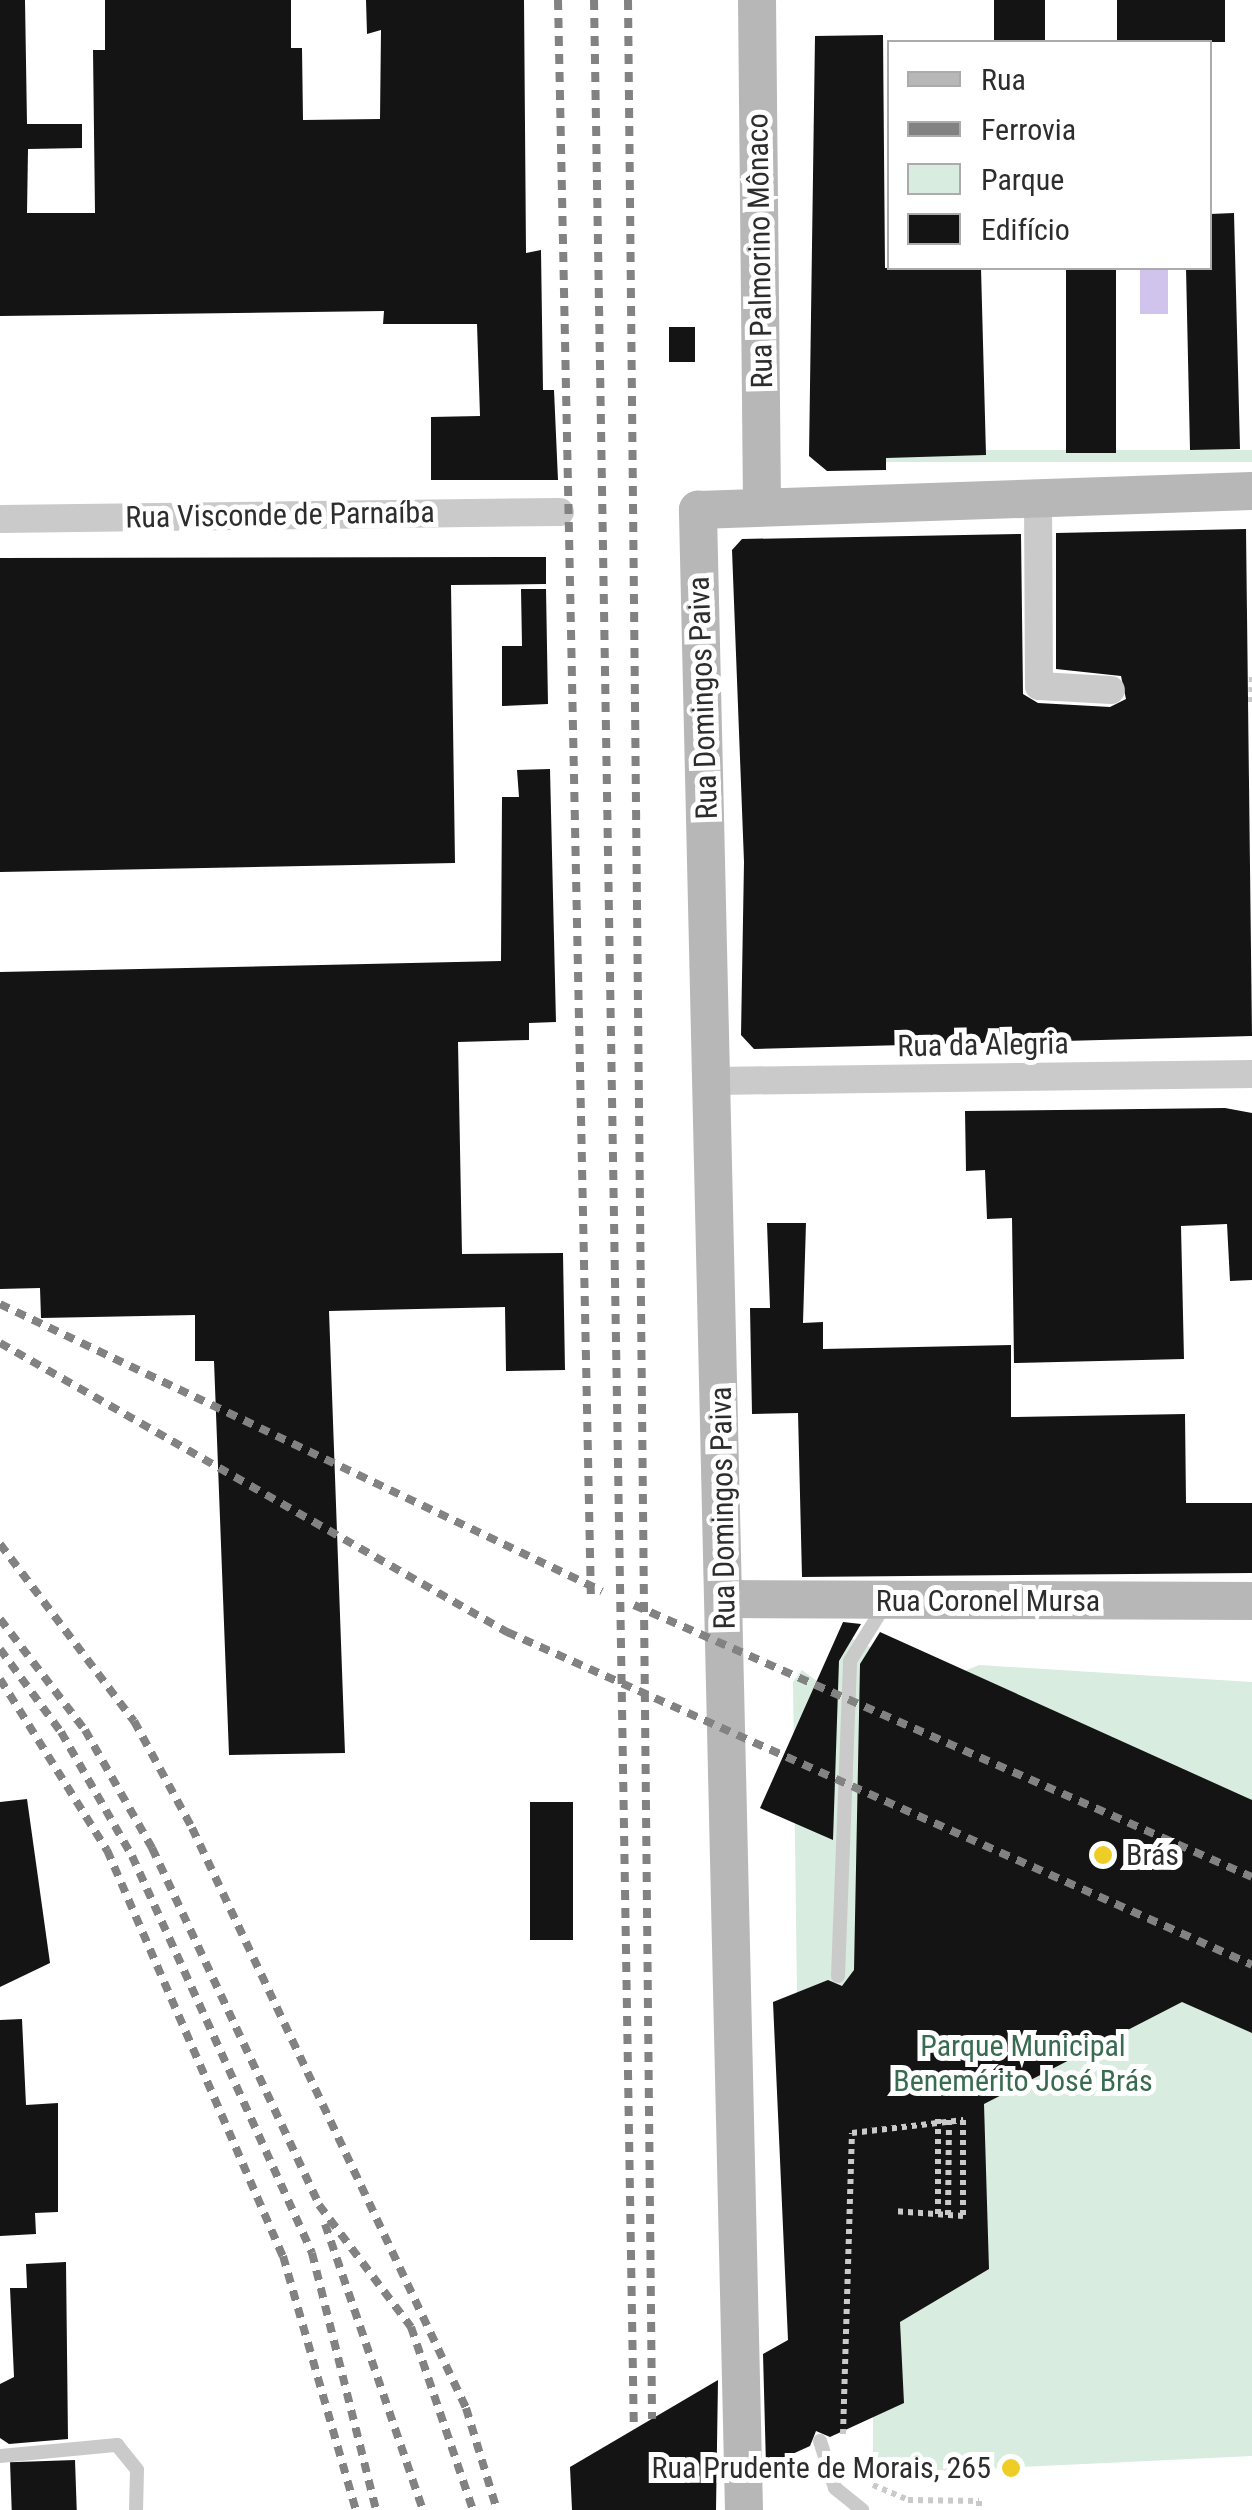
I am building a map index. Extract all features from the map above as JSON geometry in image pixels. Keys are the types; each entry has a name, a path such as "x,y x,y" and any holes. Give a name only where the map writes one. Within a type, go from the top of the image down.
{"street":[{"name":"Rua Palmorino Mônaco","path":"757,0 762,502"},
{"path":"762,502 1252,490"},
{"path":"1038,496 1039,686 1112,690"},
{"name":"Rua Domingos Paiva","path":"744,2510 700,507 762,502"},
{"name":"Rua Visconde de Parnaíba","path":"0,519 560,512"},
{"name":"Rua da Alegria","path":"715,1081 1252,1074"},
{"name":"Rua Coronel Mursa","path":"724,1599 1252,1601"}],"lane":[{"path":"838,1976 850,1660 891,1601"},
{"path":"820,2441 836,2488 862,2510"},
{"path":"0,2456 117,2444 137,2470 136,2510"}],"path":[{"path":"1251,702 1252,677"},
{"path":"938,2118 938,2214"},
{"path":"842,2444 852,2133 938,2118 963,2120 963,2216 893,2211"},
{"path":"948,2119 948,2215"},
{"path":"860,2475 908,2500 979,2501 979,2510"}],"green space":[{"path":"886,450 1252,450 1252,462 886,462"},
{"name":"Parque Municipal Benemérito José Brás","path":"844,1635 943,1680 979,1665 1252,1682 1252,2456 895,2473 873,2457 873,2379 797,1996 793,1682 802,1670 821,1684"}],"shaded area":[{"path":"1140,270 1168,270 1168,314 1140,314"}],"building":[{"path":"0,0 25,0 27,124 82,124 82,148 28,149 27,213 95,213 93,50 105,50 105,0 291,0 291,48 302,48 303,120 380,119 381,30 367,34 366,0 524,0 526,253 541,250 543,390 554,390 558,480 431,480 431,417 480,416 477,324 383,324 384,311 0,316"},
{"path":"994,0 1045,0 1045,40 994,40"},
{"path":"1117,0 1225,0 1225,42 1117,40"},
{"path":"883,35 885,268 981,270 986,455 886,458 886,470 827,471 809,456 815,36"},
{"path":"1234,213 1240,449 1190,450 1186,270 1212,270 1212,214"},
{"path":"1066,270 1116,270 1116,453 1066,453"},
{"path":"669,327 695,327 695,362 669,362"},
{"path":"1246,529 1252,1036 754,1049 741,1035 744,862 732,550 742,539 1021,534 1023,694 1038,703 1110,707 1126,699 1121,676 1056,669 1056,533"},
{"path":"546,557 546,584 451,585 455,863 0,872 0,558"},
{"path":"521,589 546,589 548,704 502,706 502,646 522,646"},
{"path":"550,769 556,1022 529,1023 529,1040 458,1042 462,1254 563,1253 565,1370 506,1371 505,1307 329,1311 345,1753 229,1755 214,1361 195,1361 195,1315 41,1318 40,1288 0,1289 0,972 501,961 502,797 519,797 517,770"},
{"path":"1225,1108 1252,1113 1252,1280 1230,1281 1227,1224 1181,1226 1184,1359 1014,1363 1012,1218 987,1219 985,1170 966,1171 965,1111"},
{"path":"767,1223 806,1223 803,1323 823,1322 823,1349 1011,1345 1011,1417 1185,1414 1186,1503 1252,1503 1252,1573 802,1577 798,1413 752,1414 750,1308 770,1308"},
{"path":"843,1622 861,1624 839,1661 833,1840 760,1808"},
{"path":"880,1632 1252,1800 1252,2033 1182,2002 984,2104 989,2269 900,2322 904,2403 830,2437 816,2431 810,2446 766,2466 763,2354 788,2340 773,2002 828,1980 842,1986 854,1970 860,1664"},
{"path":"27,1799 50,1963 0,1987 0,1802"},
{"path":"530,1802 573,1802 573,1940 530,1940"},
{"path":"22,2019 26,2105 58,2103 58,2212 35,2213 36,2234 0,2236 0,2020"},
{"path":"66,2262 68,2439 9,2444 0,2438 0,2384 14,2377 10,2288 27,2288 26,2264"},
{"path":"718,2380 716,2510 572,2510 570,2467"},
{"path":"75,2460 77,2510 12,2510 10,2462"}],"railway":[{"path":"558,0 591,1602"},
{"path":"594,0 634,2430"},
{"path":"628,0 652,2419"},
{"path":"0,1304 602,1591"},
{"path":"0,1343 507,1632 1252,1965"},
{"path":"0,1544 134,1721 192,1828 466,2408 497,2510"},
{"path":"634,1605 1252,1877"},
{"path":"0,1619 85,1730 152,1848 319,2205 411,2327 473,2510"},
{"path":"0,1649 61,1732 132,1856 312,2253 376,2510"},
{"path":"0,1679 107,1850 283,2256 356,2510"},
{"path":"325,2224 423,2510"}],"place":[{"name":"Brás","path":"1103,1855"},
{"name":"Rua Prudente de Morais, 265","path":"1011,2468"}]}
